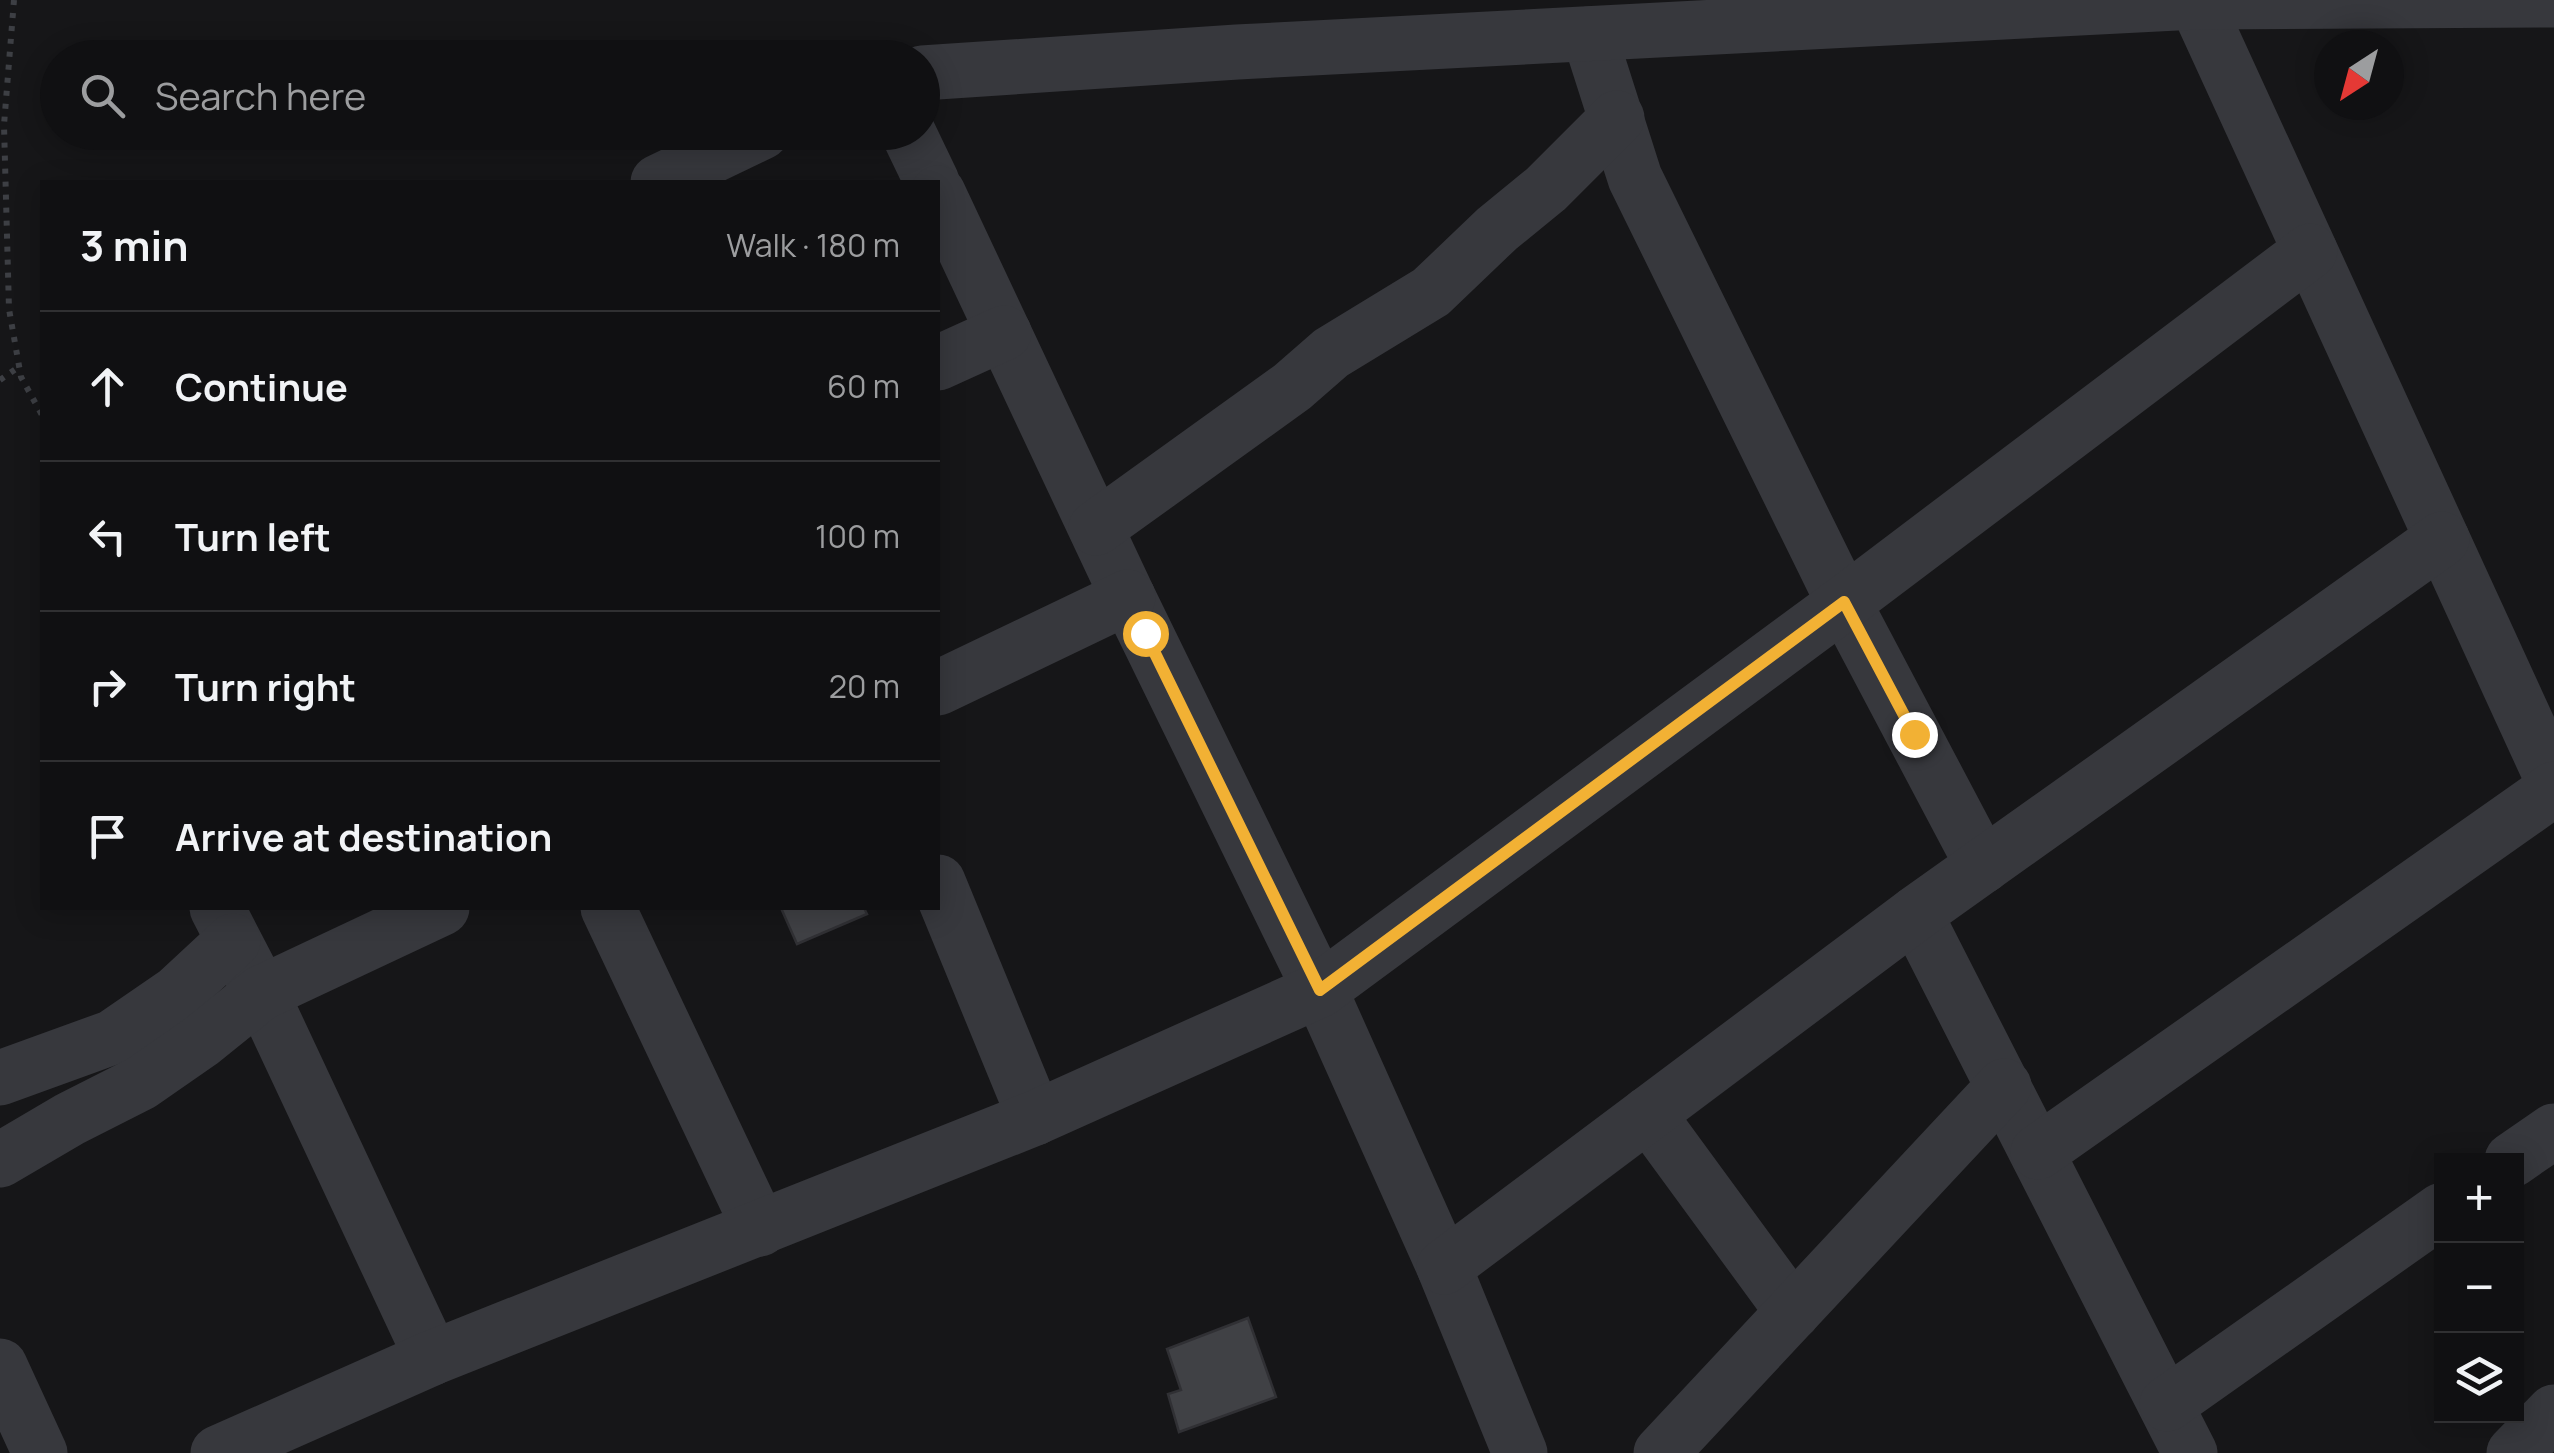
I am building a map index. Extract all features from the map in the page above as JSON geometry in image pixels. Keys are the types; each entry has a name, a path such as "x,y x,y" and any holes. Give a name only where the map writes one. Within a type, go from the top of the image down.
{"street":[{"path":"940,72 2196,2 2554,0"},
{"path":"2038,1152 2554,786 2196,2"},
{"path":"1589,34 1636,178 1844,602 1983,866"},
{"path":"1096,528 1292,387 1332,353 1431,292 1546,189 1616,118"},
{"path":"662,180 725,150"},
{"path":"917,150 931,180"},
{"path":"940,197 1128,597 1320,990 1444,1267 1520,1453"},
{"path":"218,1453 432,1358 1035,1118 1320,990 2310,252"},
{"path":"940,362 1004,333"},
{"path":"1444,1267 1916,914 2442,539"},
{"path":"940,687 1128,597"},
{"path":"940,887 1035,1118"},
{"path":"0,1160 140,1083 261,994 438,910"},
{"path":"609,910 760,1229"},
{"path":"1916,914 2190,1453"},
{"path":"5,1062 113,1038 177,993 225,924 432,1358"},
{"path":"177,993 200,1042"},
{"path":"1661,1453 2004,1086"},
{"path":"1648,1114 1793,1312"},
{"path":"2522,1153 2554,1131"},
{"path":"2167,1404 2434,1216"},
{"path":"0,1366 40,1453"},
{"path":"2515,1452 2554,1412"}],"path":[{"path":"14,0 4,143 9,309 22,377 40,411"},
{"path":"0,380 20,366"}],"building":[{"path":"782,910 865,910 867,914 797,944"},
{"path":"1248,1318 1276,1397 1179,1432 1168,1394 1181,1390 1167,1349"}],"route":[{"path":"1145,633 1320,990 1844,602 1914,734"}]}
